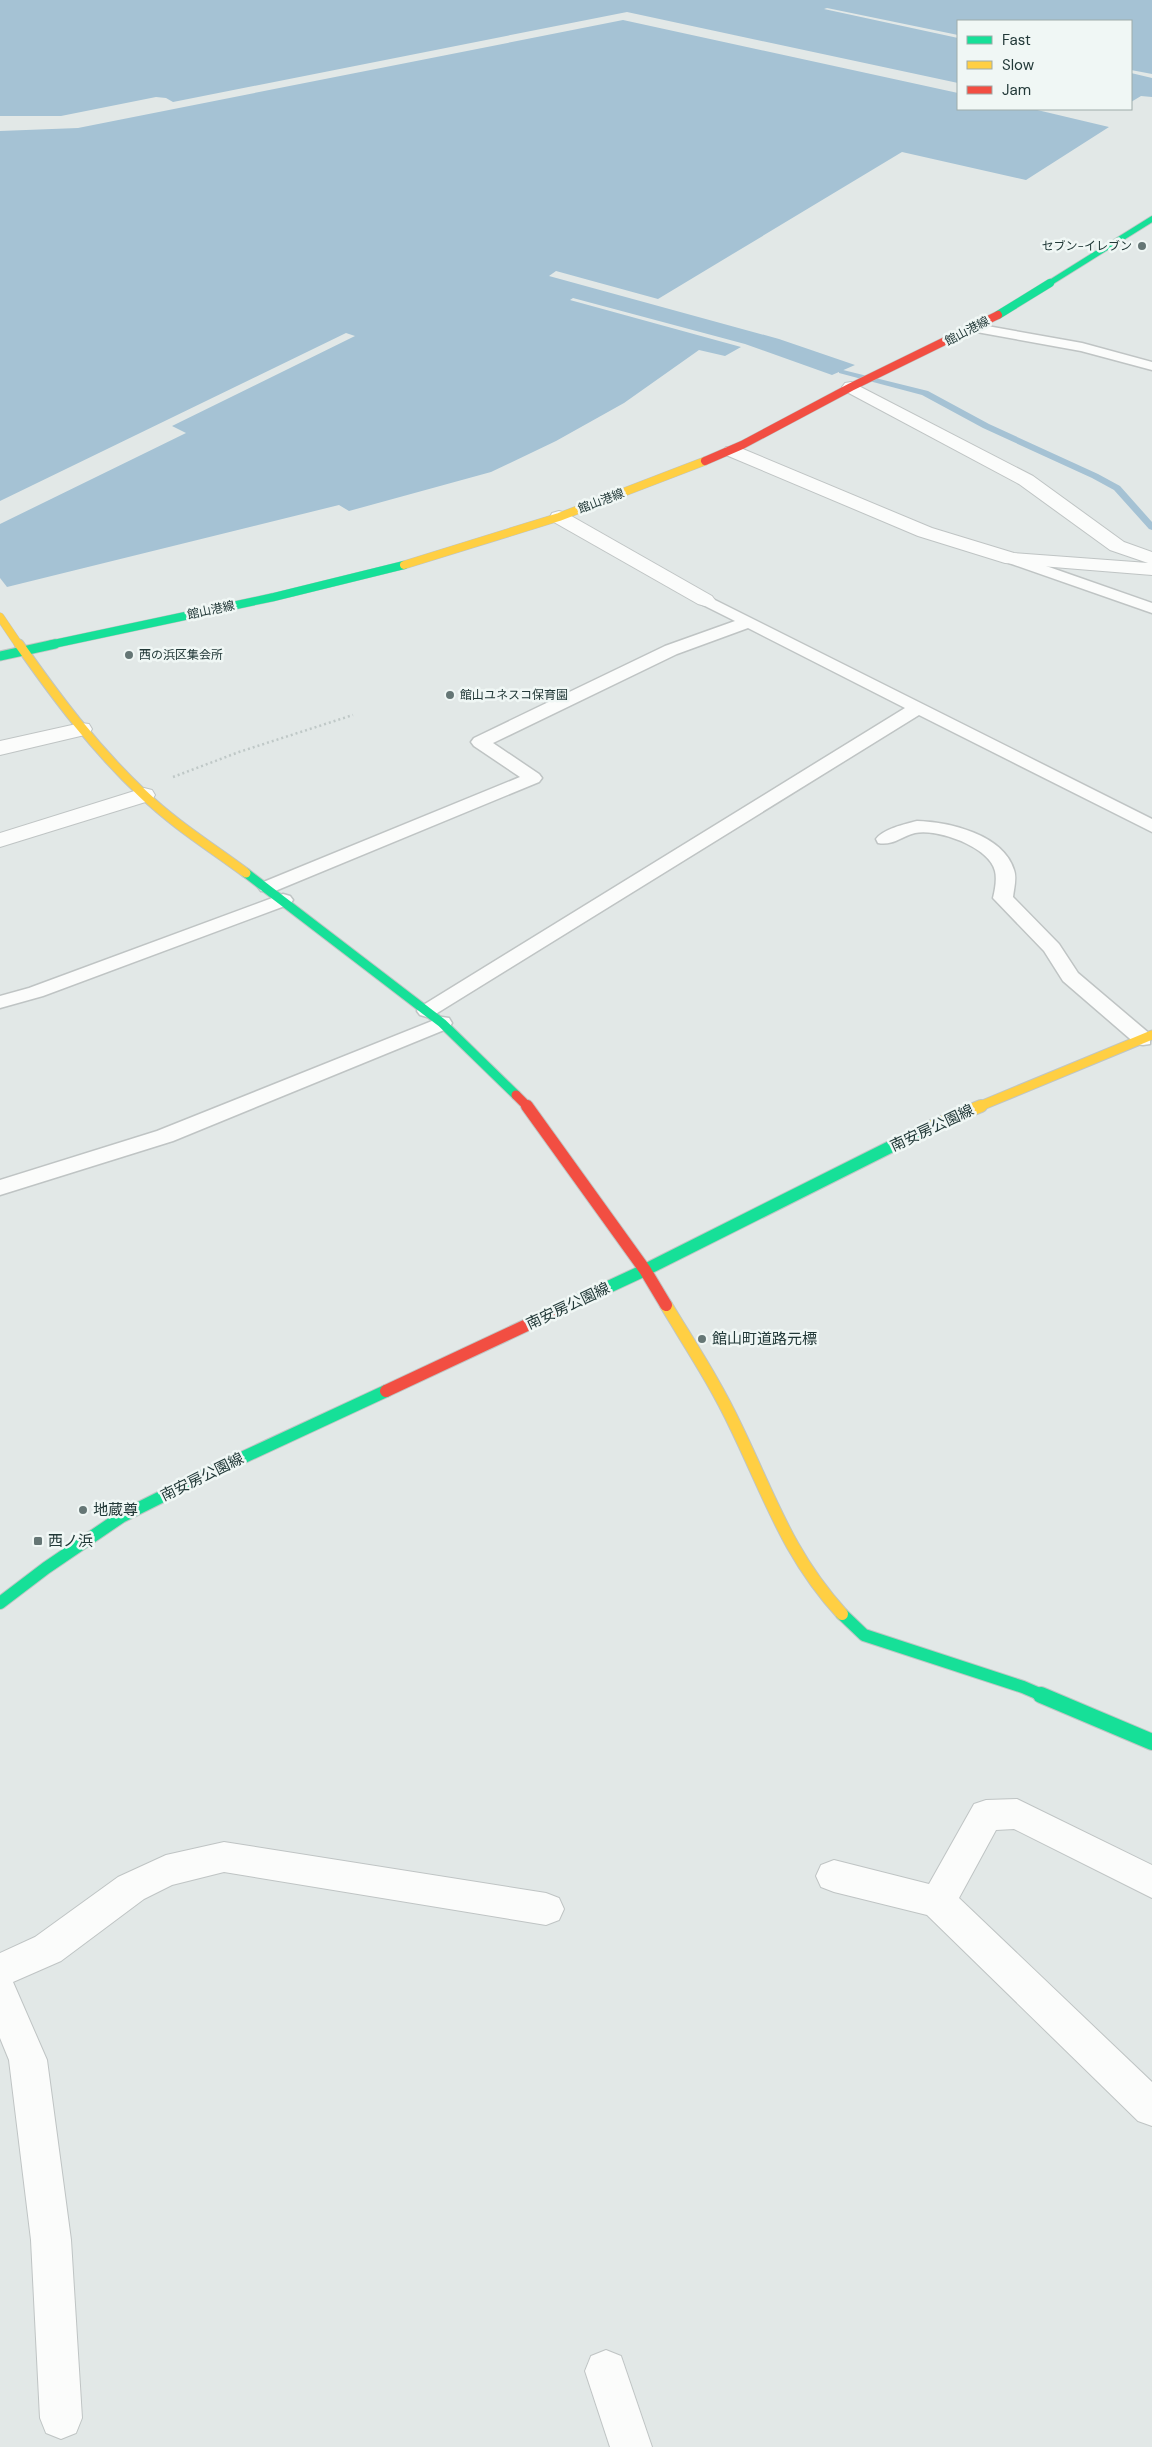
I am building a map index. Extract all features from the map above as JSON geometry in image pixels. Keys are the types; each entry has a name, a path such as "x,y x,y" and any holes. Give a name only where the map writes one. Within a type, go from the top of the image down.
{"main road":[{"name":"館山港線","path":"0,656 274,597 430,559 559,517 732,451 853,386 976,328 1152,219"},
{"path":"0,618 23,652 82,729 144,795 435,1017 534,1113 645,1270 723,1400 784,1531 810,1576 827,1600 864,1635 1024,1687 1152,1742"},
{"name":"南安房公園線","path":"0,1603 46,1568 121,1516 212,1471 645,1270 940,1122 1147,1037"}],"street":[{"path":"853,386 1026,480 1117,546 1152,558"},
{"path":"732,451 925,532 1012,559 1152,568"},
{"path":"559,517 705,600"},
{"path":"0,748 82,729"},
{"path":"0,840 144,795"},
{"path":"938,1902 986,1815 1017,1814 1152,1882"},
{"path":"0,1970 48,1949 140,1884 166,1871 224,1857 546,1909"},
{"path":"834,1876 938,1902 1152,2108"},
{"path":"0,1994 28,2060 51,2240 61,2418"},
{"path":"606,2371 630,2447"}],"lane":[{"path":"976,328 1082,347 1152,366"},
{"path":"1012,559 1152,608"},
{"path":"705,600 916,708 1151,824"},
{"path":"268,888 533,778 480,742 671,650 749,622"},
{"path":"0,1188 166,1136 435,1017 916,708"},
{"path":"885,839 916,827 940,830 977,841 995,854 1005,871 1003,898 1052,948 1070,977 1147,1037"},
{"path":"0,1002 36,992 283,900"}],"path":[{"path":"170,777 239,752 353,715"}],"water":[{"path":"0,0 1152,0 1152,74 1132,70 1132,20 957,20 957,35 827,8 824,9 957,38 957,83 627,12 173,102 166,98 156,97 61,116 0,116"},
{"path":"623,20 957,93 957,110 1037,110 1109,127 1026,180 902,152 658,299 556,271 549,276 779,339 855,365 832,375 745,344 573,298 570,300 741,347 725,356 699,350 624,403 556,441 491,472 349,511 339,505 7,587 0,578 0,524 186,433 172,426 355,336 346,333 0,501 0,131 78,128"},
{"path":"1132,73 1152,78 1152,97 1141,96 1132,101"}],"waterway":[{"path":"842,371 925,393 986,426 1095,476 1117,488 1152,527"}],"traffic: fast":[{"path":"998,315 1152,219"},
{"path":"0,656 274,597 404,565"},
{"path":"246,873 442,1023 516,1095"},
{"path":"561,1309 645,1270 932,1126"},
{"path":"0,1603 46,1568 121,1517 203,1476 386,1391"},
{"path":"842,1614 864,1635 1023,1687 1152,1742"}],"traffic: slow":[{"path":"404,565 559,517 705,461"},
{"path":"0,617 32,664 67,710 123,774 168,815 246,873"},
{"path":"932,1126 1152,1035"},
{"path":"666,1305 723,1400 788,1540 803,1566 821,1591 842,1614"}],"traffic: jam":[{"path":"705,461 742,445 851,387 962,335 998,315"},
{"path":"516,1095 534,1113 645,1270 666,1305"},
{"path":"386,1391 561,1309"}],"place":[{"name":"セブン-イレブン","path":"1142,246"},
{"name":"西の浜区集会所","path":"129,655"},
{"name":"館山ユネスコ保育園","path":"450,695"},
{"name":"館山町道路元標","path":"702,1339"},
{"name":"地蔵尊","path":"83,1510"},
{"name":"西ノ浜","path":"38,1541"}]}
